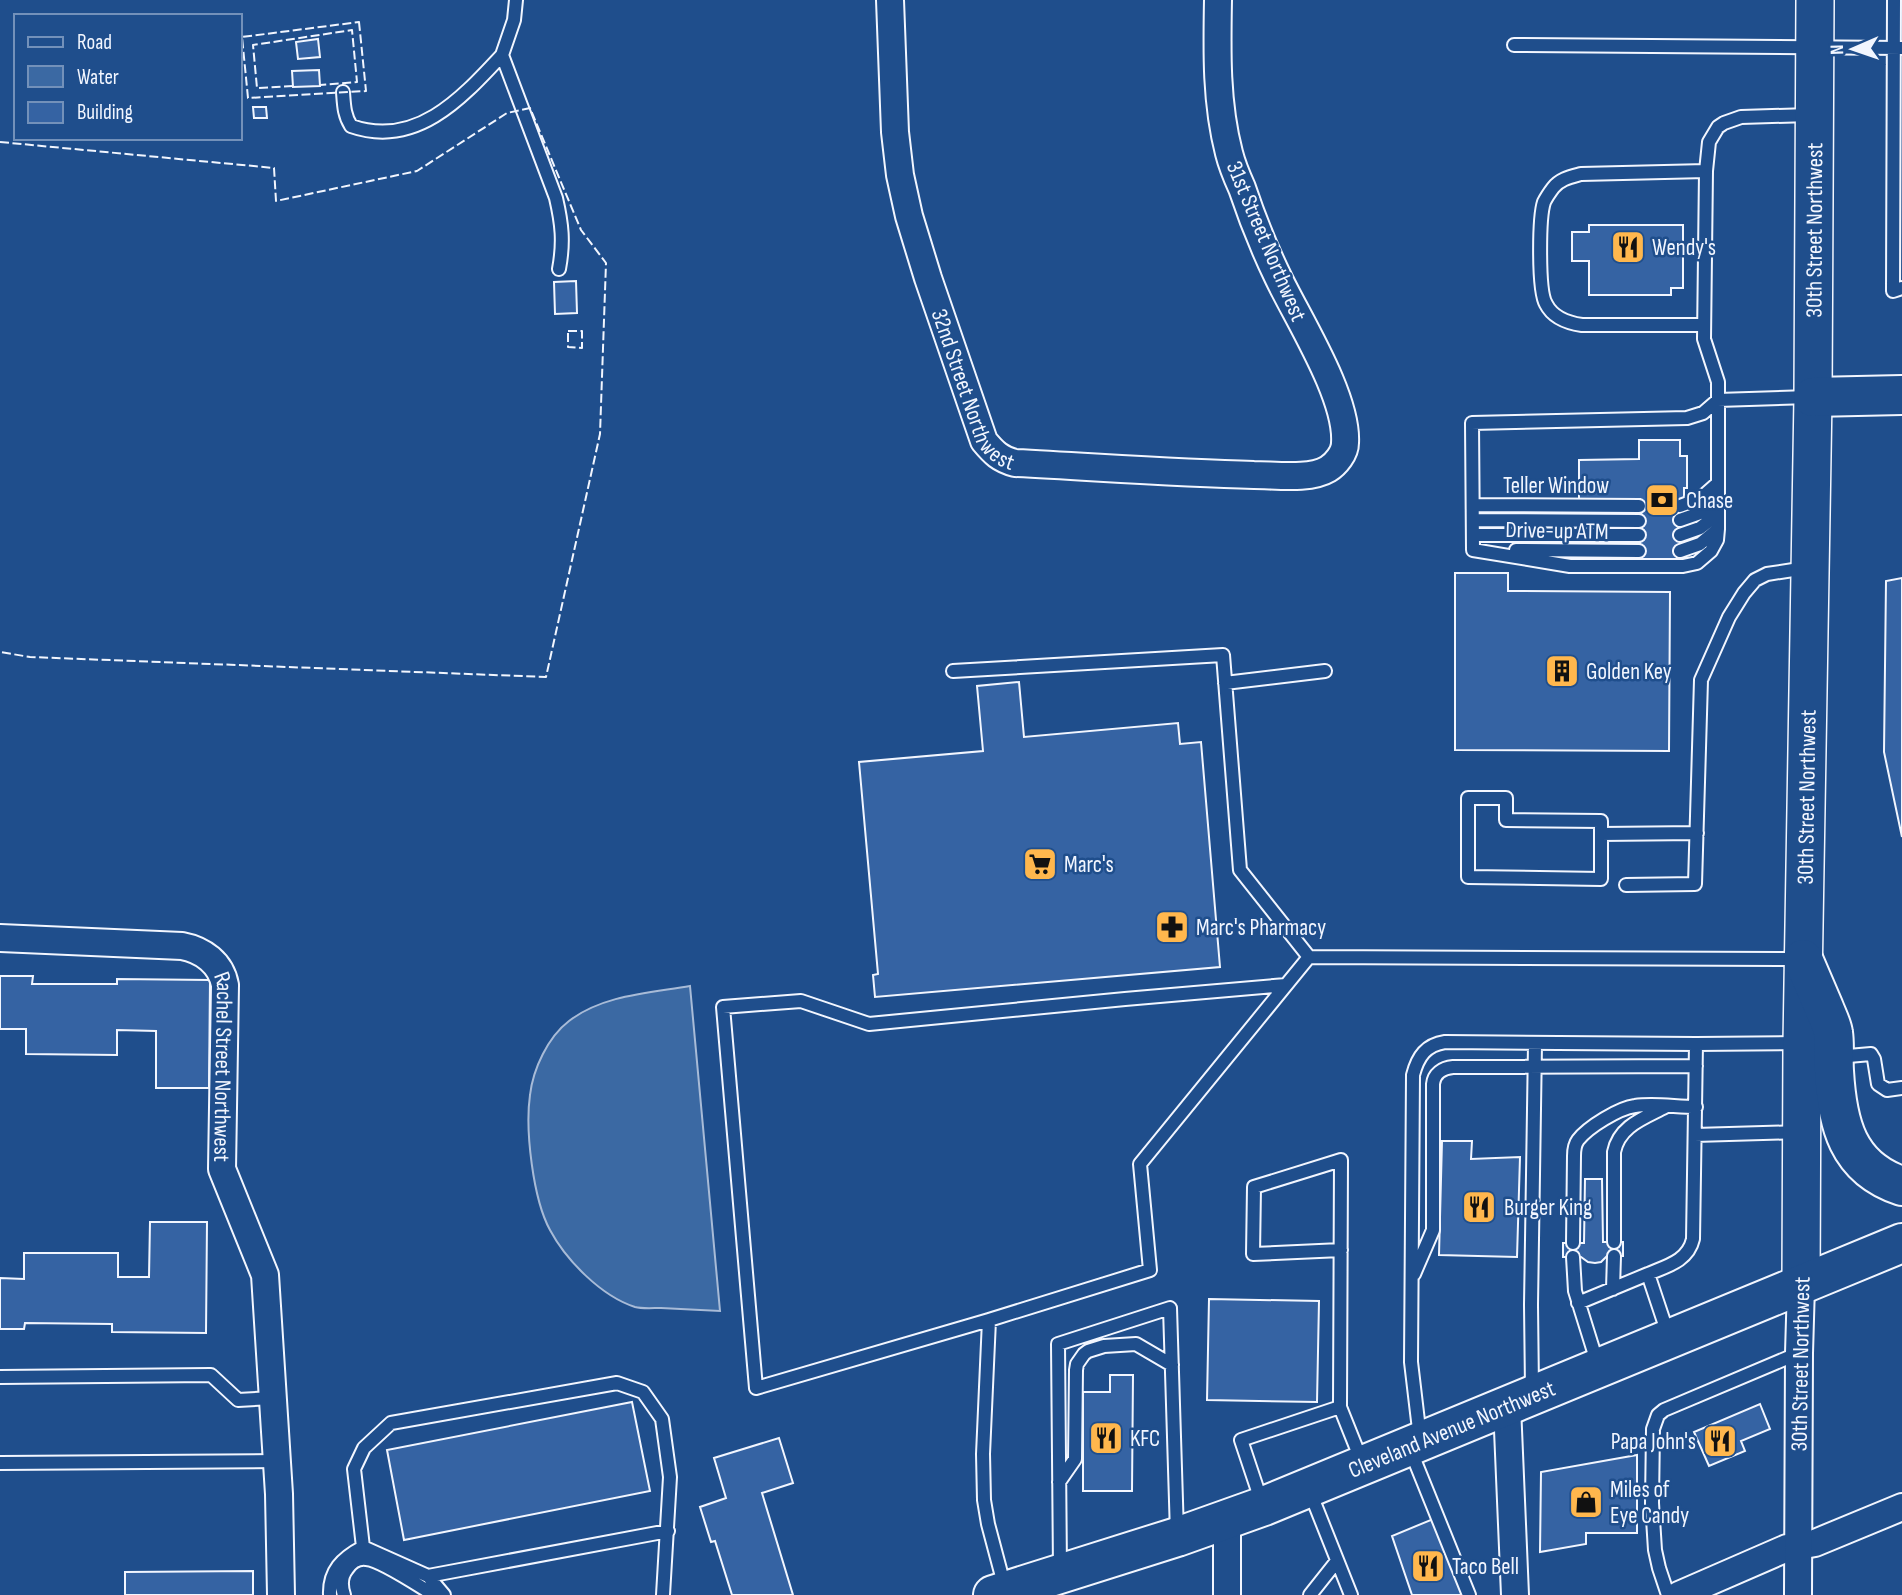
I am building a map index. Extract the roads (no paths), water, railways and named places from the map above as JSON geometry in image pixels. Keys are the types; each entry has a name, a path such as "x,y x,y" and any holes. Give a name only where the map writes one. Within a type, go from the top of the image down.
{"main road":[{"name":"30th Street Northwest","path":"1803,959 1813,397 1815,0"},
{"path":"1813,397 1902,395"},
{"path":"1803,959 1833,1031 1818,1050 1836,1098 1841,1125 1847,1139 1862,1162 1880,1178 1902,1186"},
{"name":"30th Street Northwest","path":"1801,1285 1802,1132 1818,1050"},
{"name":"Cleveland Avenue Northwest","path":"1002,1594 1264,1506 1902,1244"}],"street":[{"name":"32nd Street Northwest","path":"890,0 895,132 900,175 909,216 984,441 996,456 1016,463 1225,474 1290,476 1327,470"},
{"name":"31st Street Northwest","path":"1218,0 1217,67 1229,154 1278,277 1318,355 1342,415 1345,443 1343,453 1327,470"},
{"name":"Rachel Street Northwest","path":"0,938 182,946 203,953 220,970 225,985 222,1169 265,1275 279,1494 281,1595"},
{"name":"30th Street Northwest","path":"1798,1595 1801,1285"},
{"path":"1516,1595 1520,1401"},
{"path":"1679,1595 1787,1548 1815,1543 1902,1507"},
{"path":"1227,1520 1227,1595"}],"lane":[{"path":"343,92 346,118 351,126 387,131 404,129 430,120 458,101 502,55 514,20 516,0"},
{"path":"1894,0 1898,48 1898,189 1894,291 1902,288"},
{"path":"1514,45 1898,48"},
{"path":"502,55 556,198 563,247 559,269"},
{"path":"1813,397 1718,400 1711,408 1687,418 1472,423 1474,550 1570,565 1683,566 1697,563 1711,551 1717,540 1718,529 1718,400 1718,382 1704,340 1706,171 1709,142 1713,133 1724,123 1750,116 1815,115"},
{"path":"1704,325 1582,326 1567,323 1554,315 1545,304 1541,288 1541,218 1545,201 1553,187 1564,178 1581,174 1706,171"},
{"path":"1680,506 1701,498 1718,483"},
{"path":"1680,520 1700,513 1718,499"},
{"name":"Teller Window","path":"1473,505 1639,506"},
{"path":"1680,535 1700,528 1718,514"},
{"path":"1473,520 1639,521"},
{"path":"1680,551 1700,544 1718,529"},
{"path":"1474,535 1639,535"},
{"name":"Drive-up ATM","path":"1474,550 1639,551"},
{"path":"1626,885 1695,884 1701,680 1729,617 1755,579 1767,574 1810,567"},
{"path":"953,671 1223,655 1240,870 1309,957"},
{"path":"1225,683 1325,671"},
{"path":"1468,798 1506,798 1506,820 1601,821 1601,834 1601,879 1468,877 1468,798"},
{"path":"1601,834 1697,833"},
{"path":"1309,957 1803,959"},
{"path":"1286,985 869,1024 801,1001 723,1007 756,1388 1150,1270 1139,1164 1309,957"},
{"path":"1469,1595 1415,1445 1411,1362 1413,1075 1421,1054 1429,1046 1445,1042 1696,1044 1818,1050 1871,1054 1878,1084 1887,1090 1902,1087"},
{"path":"1520,1401 1531,1306 1535,1044"},
{"path":"1578,1303 1681,1259 1691,1247 1694,1230 1696,1044"},
{"path":"1412,1278 1433,1230 1433,1084 1443,1069 1696,1066"},
{"path":"1573,1243 1574,1156 1578,1140 1623,1109 1636,1106 1696,1107"},
{"path":"1614,1242 1616,1143 1627,1128 1666,1107"},
{"path":"1695,1135 1802,1132"},
{"path":"1341,1250 1253,1254 1254,1186 1341,1160 1341,1250 1340,1407 1364,1465"},
{"path":"1613,1289 1614,1256"},
{"path":"1573,1257 1575,1291 1600,1368"},
{"path":"1648,1274 1670,1339"},
{"path":"1060,1575 1058,1344 1170,1308 1177,1537"},
{"path":"989,1320 983,1454 984,1500 1002,1594"},
{"path":"1059,1483 1075,1459 1076,1370 1084,1354 1099,1346 1136,1345 1172,1365"},
{"path":"1668,1595 1659,1568 1652,1503 1653,1429 1658,1415 1664,1410 1799,1353"},
{"path":"0,1377 211,1375 238,1400 272,1398"},
{"path":"363,1547 354,1469 364,1448 391,1423 617,1383 643,1392 662,1419 670,1477 663,1595"},
{"path":"1264,1506 1241,1440 1340,1407"},
{"path":"0,1463 276,1461"},
{"path":"1308,1488 1351,1595"},
{"path":"428,1576 668,1531"},
{"path":"363,1547 428,1576 444,1595"},
{"path":"330,1595 336,1569 351,1553 363,1547"},
{"path":"344,1595 344,1573 356,1560 365,1558 376,1561 434,1595"},
{"path":"1310,1595 1337,1561"}],"water":[{"path":"690,986 720,1311 635,1307 597,1286 575,1265 550,1230 539,1201 530,1145 529,1110 534,1075 548,1045 561,1028 582,1012 611,1000"}],"place":[{"name":"Wendy's","path":"1628,247"},
{"name":"Chase","path":"1662,500"},
{"name":"Golden Key","path":"1562,671"},
{"name":"Marc's","path":"1040,864"},
{"name":"Marc's Pharmacy","path":"1172,927"},
{"name":"Burger King","path":"1479,1207"},
{"name":"KFC","path":"1106,1438"},
{"name":"Papa John's","path":"1720,1441"},
{"name":"Miles of Eye Candy","path":"1586,1502"},
{"name":"Taco Bell","path":"1428,1566"}]}
